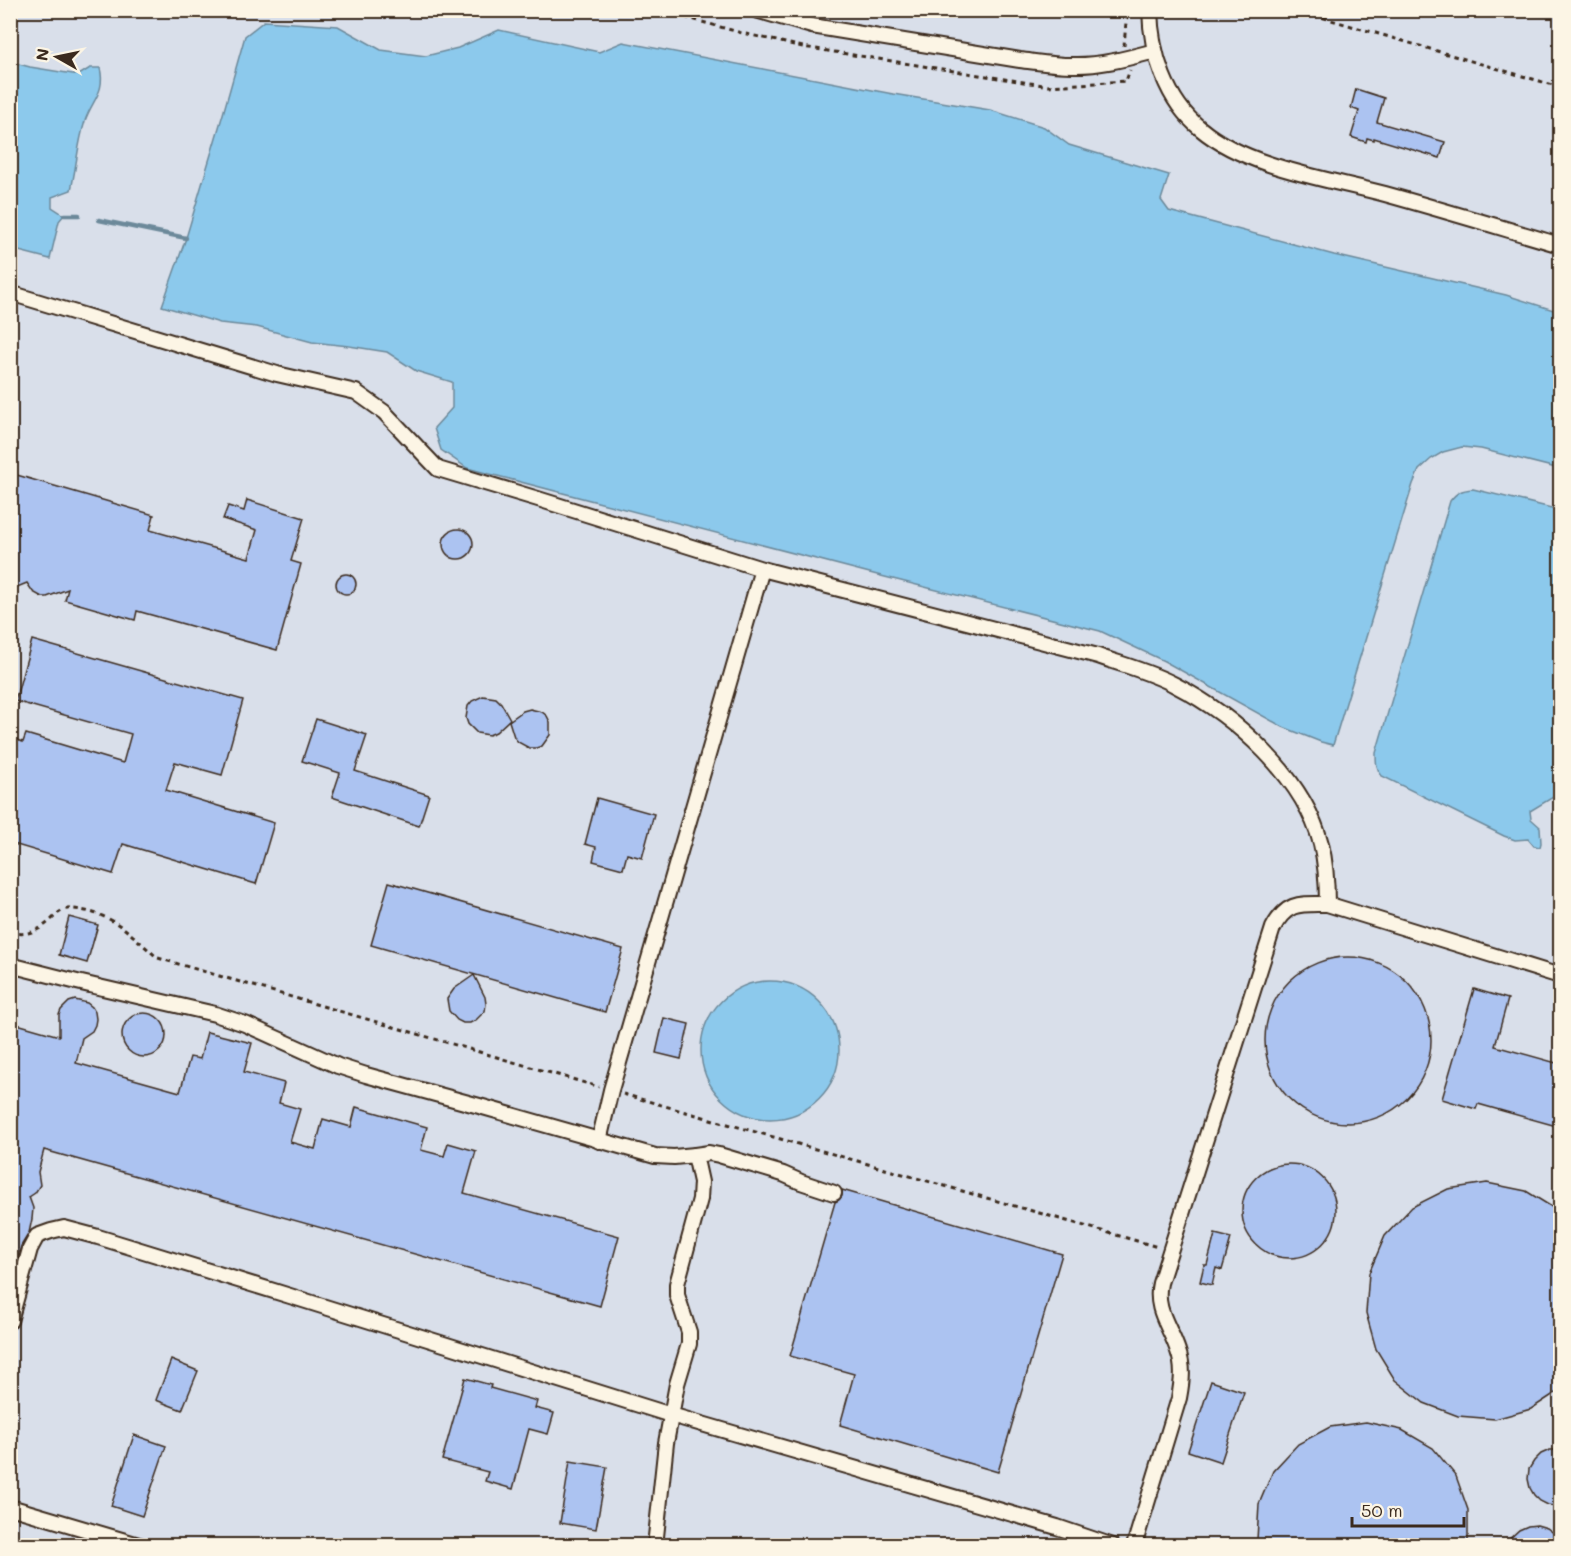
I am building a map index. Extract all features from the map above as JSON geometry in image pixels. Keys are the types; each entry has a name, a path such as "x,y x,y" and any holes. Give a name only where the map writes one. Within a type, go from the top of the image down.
{"street":[{"path":"756,10 813,26 1054,64 1100,63 1155,51"},
{"path":"1150,10 1155,51 1164,78 1176,100 1198,127 1224,146 1288,169 1560,245"},
{"path":"10,293 277,374 356,392 384,411 438,470 762,569 1098,656 1174,684 1218,711 1240,728 1262,748 1292,785 1314,824 1321,844 1327,904"},
{"path":"598,1141 762,569"},
{"path":"1134,1545 1182,1382 1182,1367 1178,1350 1160,1308 1158,1298 1160,1283 1273,928 1281,914 1304,904 1327,904 1560,976"},
{"path":"10,965 215,1014 366,1076 598,1141 655,1156 674,1157 709,1153 719,1155 783,1174 834,1193"},
{"path":"655,1545 666,1443 677,1384 689,1344 689,1332 676,1295 700,1199 701,1182 695,1155"},
{"path":"10,1322 30,1249 37,1236 64,1228 302,1299 671,1415 1113,1545"},
{"path":"10,1508 142,1545"}],"path":[{"path":"1297,10 1560,87"},
{"path":"10,932 30,933 42,928 62,910 74,909 98,913 117,922 158,958 1171,1251"}],"shaded area":[{"path":"11,11 1560,11 1560,1545 11,1545"}],"water":[{"path":"264,21 338,26 381,50 426,56 458,48 499,30 599,52 623,42 893,94 990,110 1044,127 1069,145 1169,175 1161,200 1169,211 1334,255 1506,295 1560,312 1560,469 1481,449 1462,447 1443,452 1419,470 1333,745 1283,727 1164,661 1100,631 467,468 441,450 434,428 452,408 452,382 416,371 387,352 312,342 257,327 220,323 162,306 186,238 245,36"},
{"path":"11,62 79,75 90,68 100,68 100,90 83,129 71,190 52,197 52,207 64,215 59,221 50,259 11,249"},
{"path":"1473,489 1560,510 1560,801 1553,797 1530,811 1531,819 1540,827 1540,847 1534,846 1528,839 1515,840 1504,836 1382,776 1377,765 1376,753 1450,501 1460,492"},
{"path":"770,981 796,986 819,1001 834,1024 839,1050 834,1076 819,1099 796,1114 770,1119 744,1114 721,1099 706,1076 701,1050 706,1024 721,1001 744,986"}],"building":[{"path":"1356,89 1384,98 1377,122 1445,142 1440,158 1374,138 1374,140 1367,138 1366,142 1351,137 1359,111 1351,108"},
{"path":"10,473 154,515 150,530 249,558 257,530 223,519 228,506 244,511 247,500 304,518 291,561 301,564 277,650 137,611 135,620 65,600 68,589 47,597 33,592 27,583 10,590"},
{"path":"458,529 469,533 473,544 469,555 458,559 447,555 443,544 447,533"},
{"path":"346,574 353,577 356,584 353,591 346,594 339,591 336,584 339,577"},
{"path":"32,640 243,700 222,775 175,762 166,790 274,823 256,884 123,844 113,874 10,843 10,738 23,742 26,734 123,763 131,734 15,701"},
{"path":"483,696 496,698 510,719 496,732 489,735 477,733 468,724 466,718 468,706 472,701"},
{"path":"530,709 542,712 550,722 550,735 542,746 536,748 529,748 518,742 509,721"},
{"path":"316,719 367,735 355,771 429,795 419,826 332,797 340,773 302,761"},
{"path":"597,798 654,814 642,858 627,854 623,869 593,861 596,847 585,844"},
{"path":"389,882 623,949 605,1012 371,945"},
{"path":"69,917 98,925 87,963 59,955"},
{"path":"1348,957 1380,963 1407,981 1425,1008 1431,1040 1425,1072 1407,1099 1380,1117 1348,1123 1316,1117 1289,1099 1271,1072 1265,1040 1271,1008 1289,981 1316,963"},
{"path":"474,975 485,997 485,1011 476,1020 463,1023 449,1011 447,999 454,989"},
{"path":"1474,989 1508,999 1495,1046 1560,1064 1560,1127 1478,1104 1476,1109 1442,1099"},
{"path":"75,1000 92,1007 96,1019 92,1031 82,1038 76,1063 180,1092 190,1057 200,1059 207,1032 252,1043 244,1072 284,1083 279,1103 300,1109 290,1142 315,1149 323,1119 351,1127 356,1107 427,1127 421,1150 444,1156 448,1143 476,1151 464,1193 619,1236 600,1306 44,1150 38,1172 40,1185 29,1197 33,1208 29,1233 21,1246 10,1284 10,1022 59,1036 61,1010 69,1002"},
{"path":"144,1013 160,1019 166,1035 160,1051 144,1057 128,1051 122,1035 128,1019"},
{"path":"664,1018 689,1024 681,1059 656,1053"},
{"path":"1289,1164 1307,1167 1322,1178 1333,1193 1336,1211 1333,1229 1322,1244 1307,1255 1289,1258 1271,1255 1256,1244 1245,1229 1242,1211 1245,1193 1256,1178 1271,1167"},
{"path":"1487,1183 1526,1191 1560,1212 1560,1390 1531,1409 1495,1419 1458,1416 1424,1403 1395,1380 1376,1349 1366,1313 1369,1273 1385,1236 1412,1207 1448,1189"},
{"path":"842,1190 1062,1254 998,1472 840,1425 854,1374 790,1356 835,1202 842,1196"},
{"path":"1215,1234 1231,1238 1222,1270 1216,1268 1212,1285 1200,1282"},
{"path":"171,1360 198,1371 182,1410 156,1400"},
{"path":"465,1378 491,1385 490,1388 537,1401 535,1408 554,1413 548,1434 529,1429 513,1489 485,1481 488,1472 442,1460"},
{"path":"1211,1381 1244,1392 1221,1462 1188,1451"},
{"path":"1366,1422 1402,1430 1433,1448 1456,1476 1468,1510 1468,1545 1258,1545 1259,1504 1273,1471 1298,1444 1330,1427"},
{"path":"134,1435 166,1446 142,1516 111,1506"},
{"path":"1550,1450 1560,1450 1560,1507 1540,1501 1530,1488 1528,1479 1529,1469 1534,1461 1541,1454"},
{"path":"570,1461 607,1467 596,1529 560,1523"},
{"path":"1537,1525 1555,1534 1560,1545 1503,1545 1519,1530"}],"waterway":[{"path":"64,215 79,215"},
{"path":"99,220 186,238"}]}
